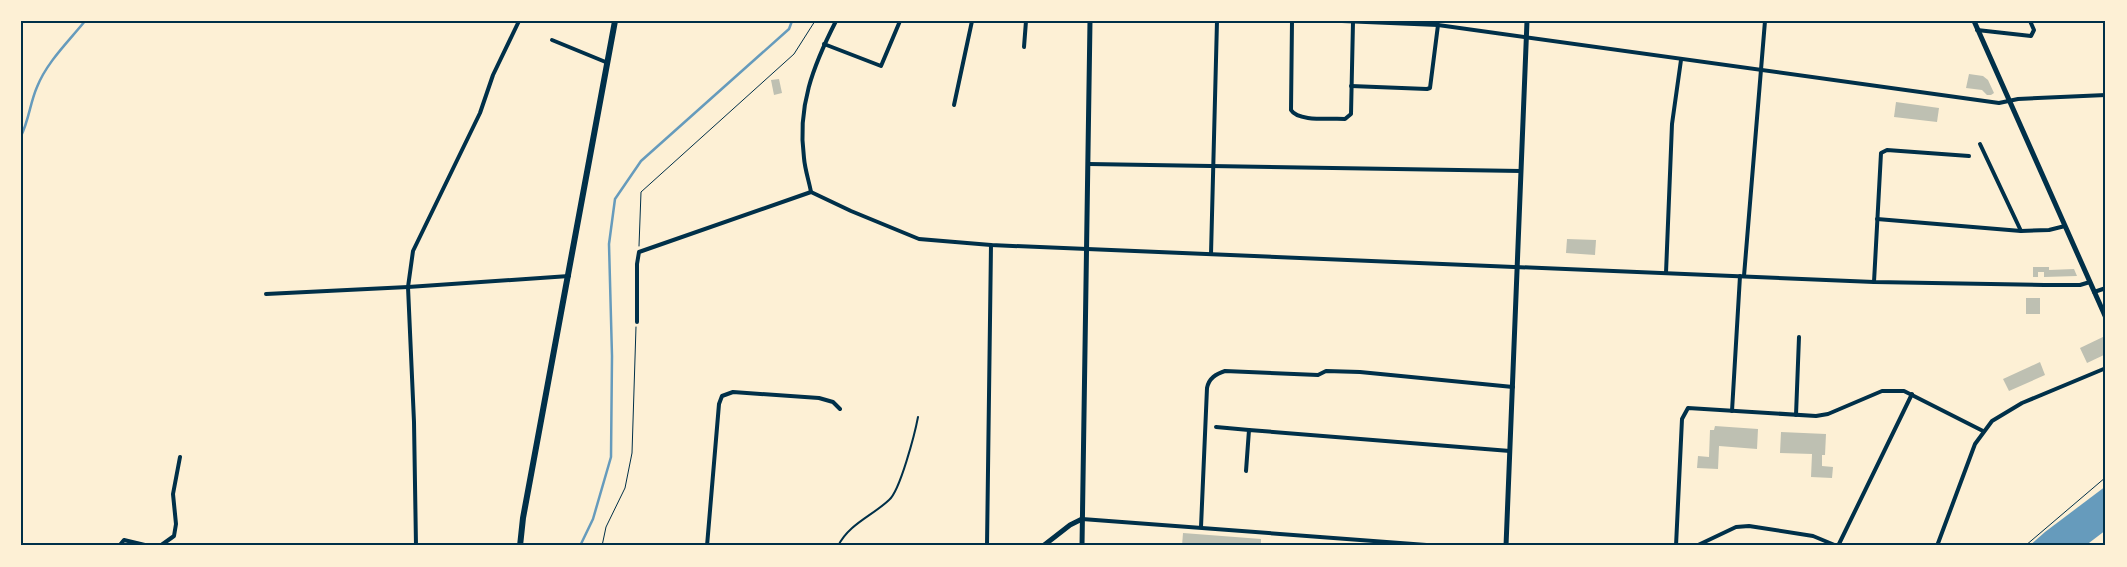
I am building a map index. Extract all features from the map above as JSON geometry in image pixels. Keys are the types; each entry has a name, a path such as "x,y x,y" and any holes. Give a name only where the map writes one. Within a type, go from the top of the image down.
{"main road":[{"path":"520,546 523,518 615,21"}],"street":[{"path":"416,546 414,422 408,288 413,251 480,113 494,75 519,21"},
{"path":"811,192 804,159 803,111 808,83 836,21"},
{"path":"824,44 881,66 900,21"},
{"path":"954,105 972,21"},
{"path":"1024,47 1026,21"},
{"path":"1082,546 1090,21"},
{"path":"1211,254 1217,21"},
{"path":"1292,21 1291,110 1301,117 1347,118 1351,114 1353,22"},
{"path":"1342,21 1438,25 1999,103 2018,99 2106,94"},
{"path":"1506,546 1527,21"},
{"path":"1732,411 1764,21"},
{"path":"1974,21 2106,318"},
{"path":"1978,30 2030,36 2034,30 2030,21"},
{"path":"1351,86 1427,90 1430,88 1438,25"},
{"path":"552,40 608,63"},
{"path":"1666,273 1672,124 1680,60"},
{"path":"1980,144 2021,231"},
{"path":"1874,282 1881,153 1887,150 1969,156"},
{"path":"1089,164 1521,171"},
{"path":"637,324 637,264 639,252 811,192 851,211 920,239 991,245 1874,282 2044,285 2080,285 2090,282"},
{"path":"1877,219 2021,231 2049,230 2065,226"},
{"path":"988,546 991,245"},
{"path":"266,294 408,288 569,276"},
{"path":"2094,292 2106,288"},
{"path":"1796,415 1799,337"},
{"path":"1937,546 1975,444 1997,417 2022,403 2106,368"},
{"path":"1201,527 1207,388 1208,383 1215,375 1225,371 1318,376 1326,371 1360,372 1513,387"},
{"path":"1676,546 1683,416 1690,407 1816,416 1828,414 1882,391 1904,391 1984,431"},
{"path":"707,546 718,404 722,396 733,392 819,398 833,402 840,409"},
{"path":"1696,546 1736,527 1749,526 1813,536 1838,546 1912,394"},
{"path":"1216,427 1510,450"},
{"path":"1246,471 1248,430"},
{"path":"160,546 174,536 176,524 173,494 180,457"},
{"path":"1043,546 1070,525 1082,519 1440,546"},
{"path":"119,546 124,540 148,546"}],"lane":[{"path":"838,546 844,533 891,499 913,444 918,417"}],"path":[{"path":"639,252 641,192 794,54 815,21"},
{"path":"602,546 606,528 625,488 632,452 637,324"},
{"path":"2025,546 2106,477"}],"water":[{"path":"2106,486 2106,530 2085,546 2029,546 2045,532"}],"building":[{"path":"1969,74 1983,76 1988,80 1994,93 1987,95 1982,90 1966,88"},
{"path":"779,79 782,93 774,95 771,80"},
{"path":"1896,102 1939,108 1937,122 1894,117"},
{"path":"1567,239 1596,240 1595,255 1566,253"},
{"path":"2033,267 2049,267 2049,270 2074,269 2077,276 2044,277 2044,272 2038,272 2038,277 2033,277"},
{"path":"2026,298 2040,298 2040,314 2026,314"},
{"path":"2105,336 2106,354 2087,363 2080,348"},
{"path":"2040,362 2045,375 2009,391 2003,379"},
{"path":"1715,426 1758,429 1757,449 1719,446 1718,469 1697,468 1698,456 1709,457 1710,430 1714,430"},
{"path":"1781,432 1826,434 1825,455 1822,455 1822,466 1833,467 1832,478 1811,477 1812,454 1780,453"},
{"path":"1183,533 1261,539 1261,546 1182,546"}],"waterway":[{"path":"21,136 35,93 46,69 85,21"},
{"path":"580,546 593,519 611,457 612,356 609,244 615,199 641,161 789,29 792,21"}]}
